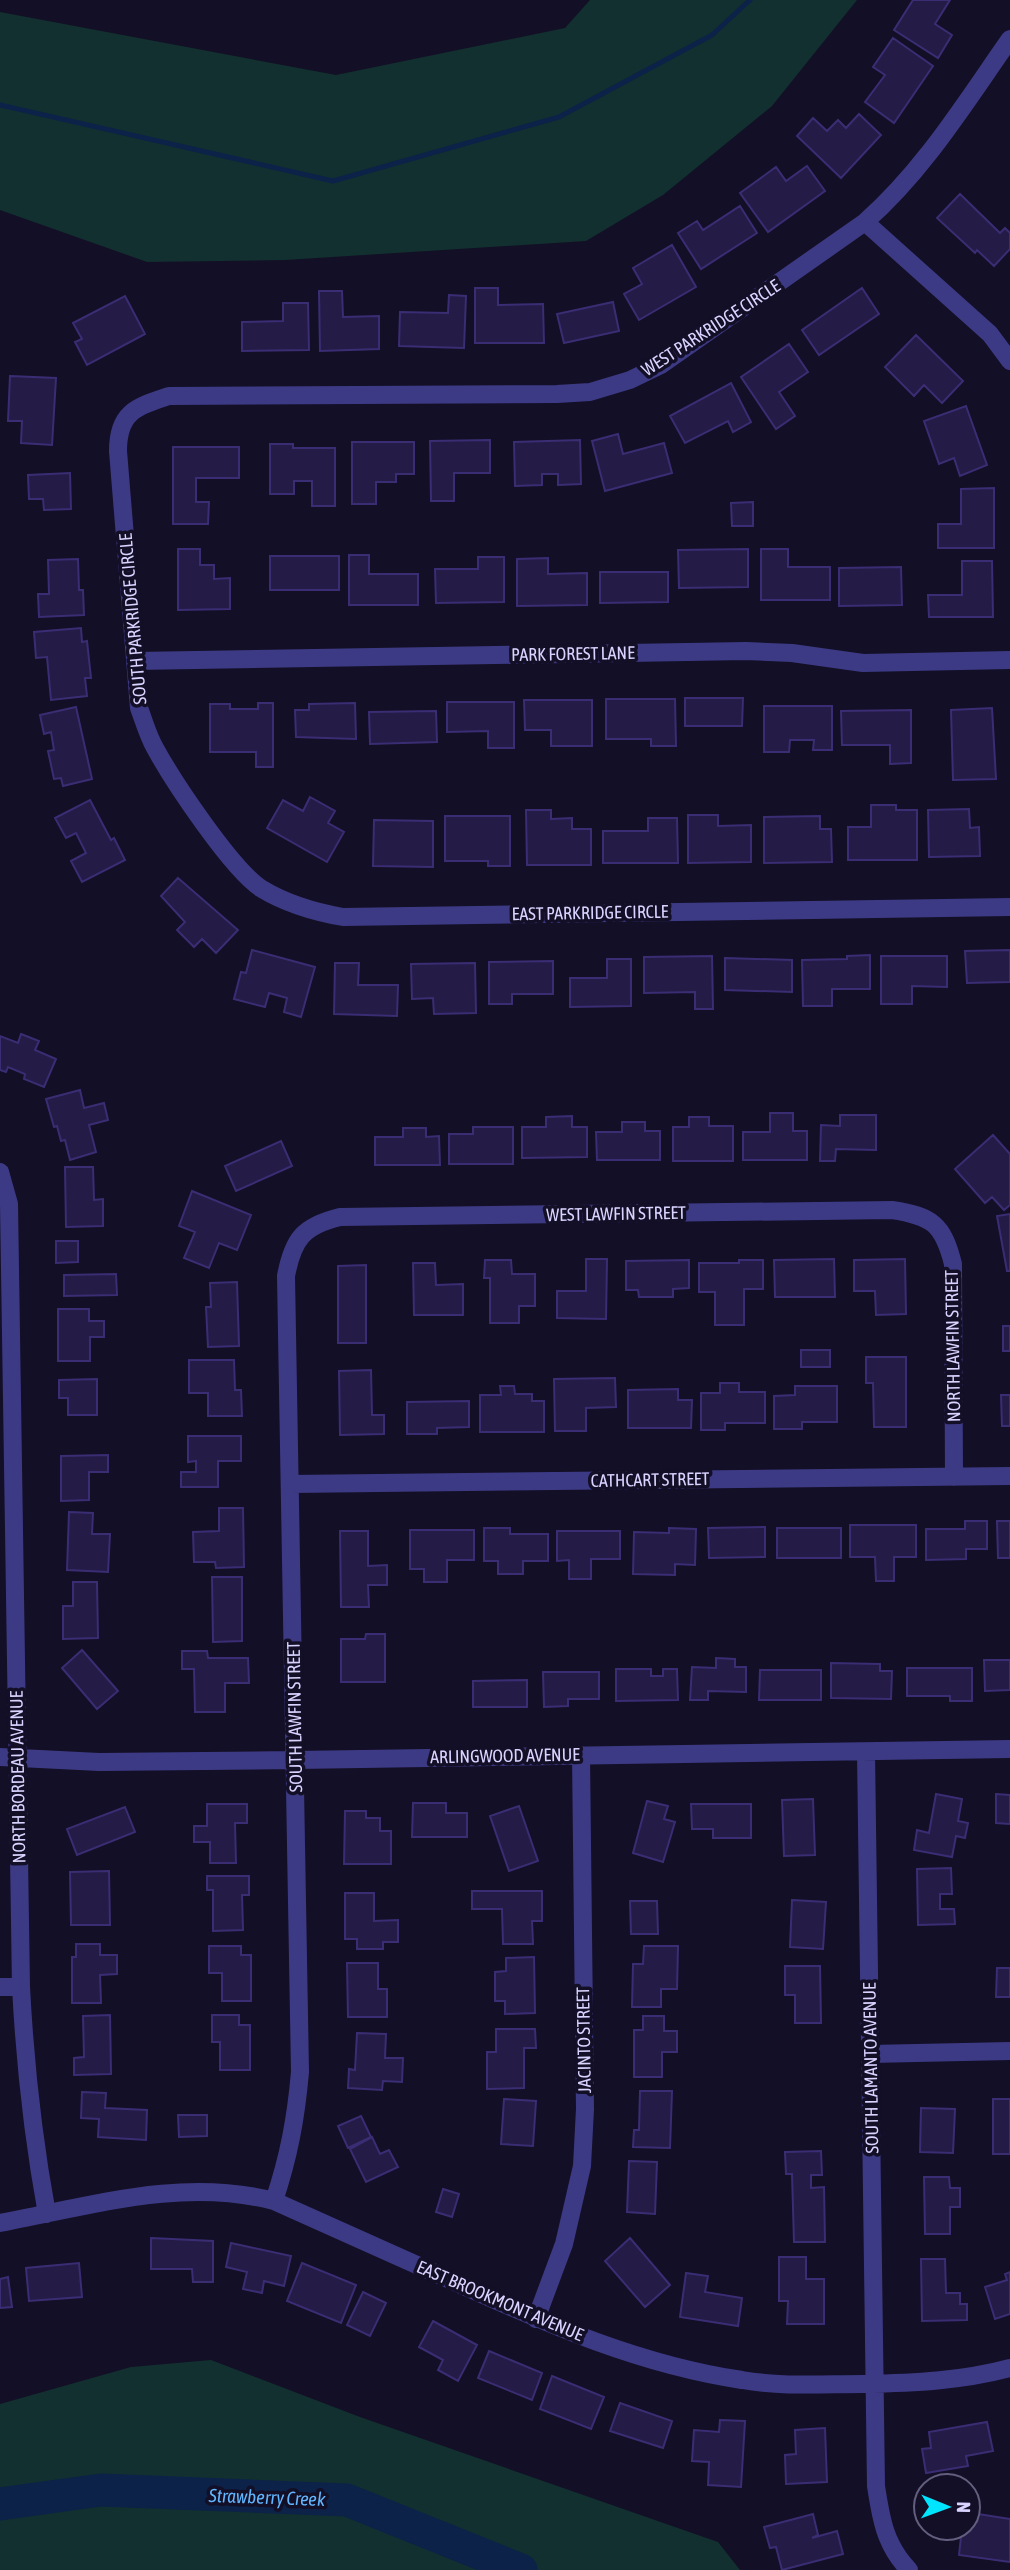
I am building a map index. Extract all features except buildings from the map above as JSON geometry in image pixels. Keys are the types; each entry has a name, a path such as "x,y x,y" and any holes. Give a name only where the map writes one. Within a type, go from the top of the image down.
{"street":[{"name":"WEST PARKRIDGE CIRCLE","path":"139,406 169,397 192,395 556,394 590,391 630,380 661,365 865,222 891,199 921,166 1010,38"},
{"path":"865,222 990,334 1010,361"},
{"name":"SOUTH PARKRIDGE CIRCLE","path":"139,406 124,419 118,443 139,708 154,747 205,823"},
{"name":"PARK FOREST LANE","path":"135,662 746,651 792,653 863,663 1010,660"},
{"name":"EAST PARKRIDGE CIRCLE","path":"205,823 236,864 259,887 286,902 315,912 343,917 1010,907"},
{"name":"NORTH BORDEAU AVENUE","path":"0,1172 9,1204 9,1758 25,2062 35,2146 47,2214"},
{"name":"WEST LAWFIN STREET","path":"303,1234 318,1222 340,1217 891,1210 932,1220"},
{"name":"NORTH LAWFIN STREET","path":"932,1220 947,1239 953,1264 954,1476"},
{"name":"SOUTH LAWFIN STREET","path":"274,2200 295,2128 300,2072 286,1276 291,1251 303,1234"},
{"name":"CATHCART STREET","path":"290,1484 1010,1476"},
{"name":"ARLINGWOOD AVENUE","path":"9,1758 99,1762 1010,1749"},
{"name":"SOUTH LAMANTO AVENUE","path":"866,1752 876,2486 882,2526 892,2548 909,2570"},
{"name":"JACINTO STREET","path":"536,2319 564,2244 582,2166 585,2109 581,1755"},
{"path":"0,1987 22,1987"},
{"path":"870,2054 1010,2051"},
{"name":"EAST BROOKMONT AVENUE","path":"0,2223 96,2203 172,2192 212,2190 246,2193 274,2200 536,2319 627,2354 704,2374 787,2384 876,2384 938,2382 980,2376 1010,2368"}],"green space":[{"path":"590,0 857,0 772,106 663,195 586,241 285,260 147,262 0,210 0,12 336,75 565,28"},
{"path":"211,2360 360,2417 718,2542 740,2570 0,2570 0,2404 131,2367"}],"waterway":[{"path":"0,105 333,181 559,117 712,35 750,0"},
{"name":"Strawberry Creek","path":"0,2504 101,2490 347,2500 521,2570"}]}
